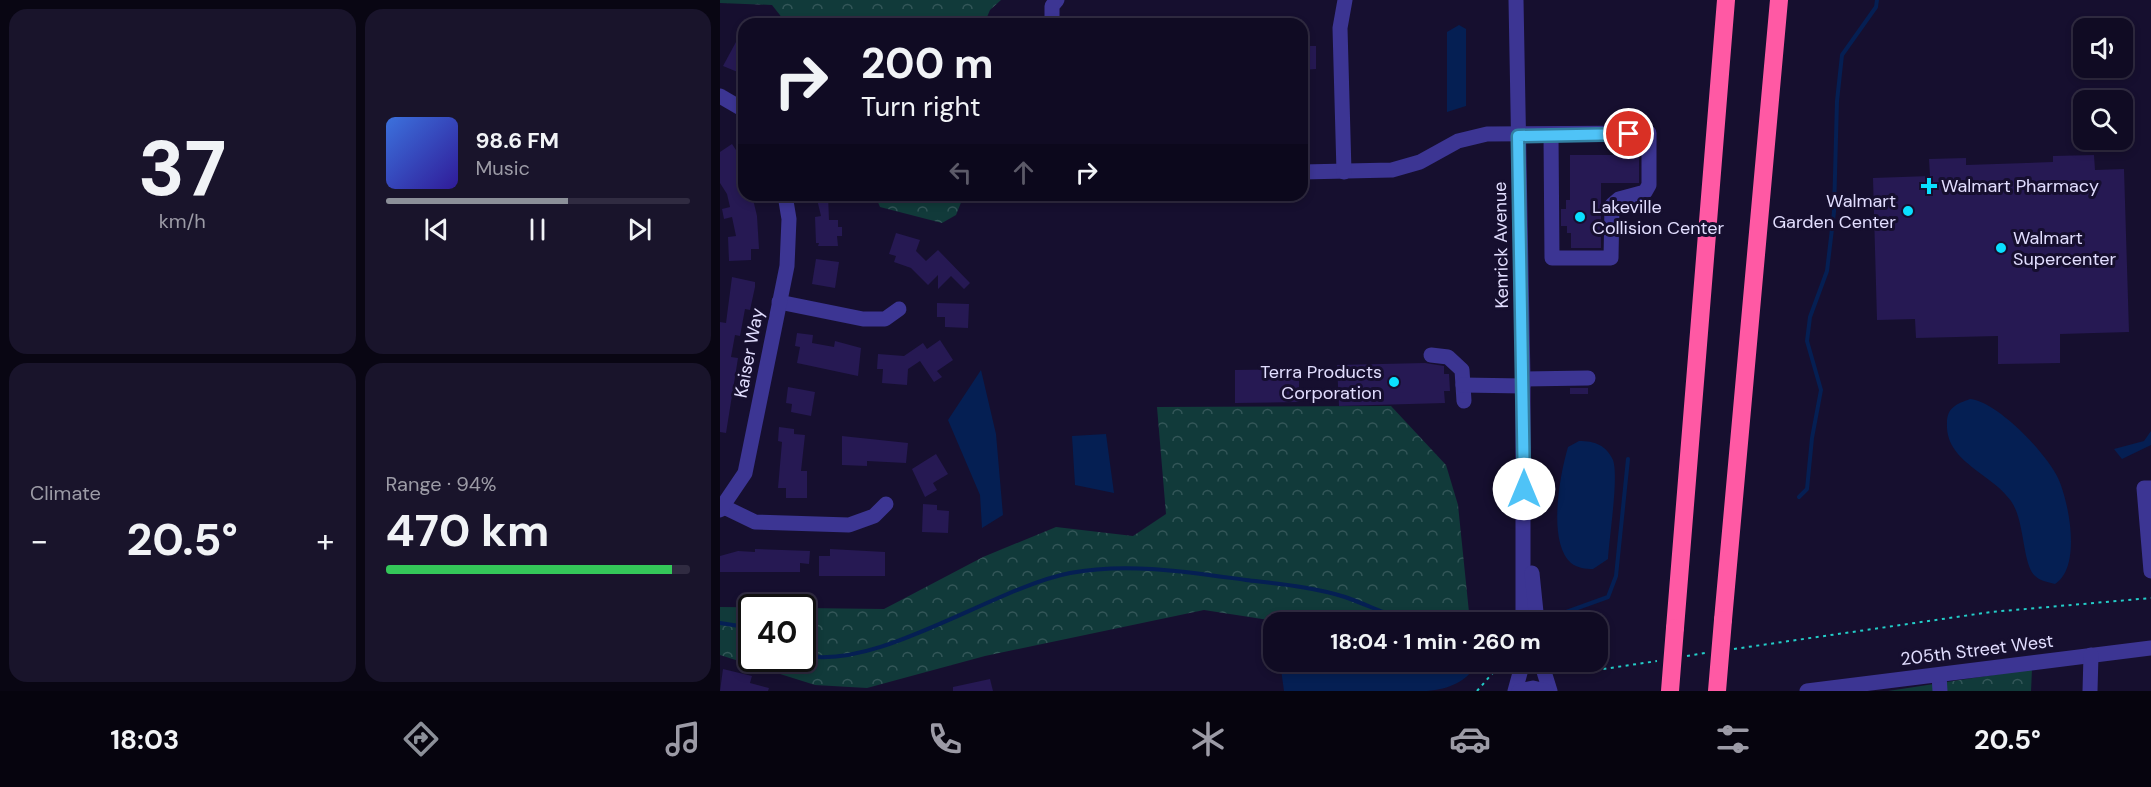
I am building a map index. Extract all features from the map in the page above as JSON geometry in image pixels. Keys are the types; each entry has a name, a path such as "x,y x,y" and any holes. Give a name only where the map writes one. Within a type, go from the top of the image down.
{"highway":[{"path":"1716,0 1716,102"},
{"path":"1670,691 1726,0"},
{"path":"1717,691 1779,0"}],"street":[{"path":"1052,18 1052,6 1056,0"},
{"path":"1344,172 1341,15 1346,0"},
{"name":"Kenrick Avenue","path":"1516,0 1523,383 1523,612"},
{"path":"720,96 738,106"},
{"path":"1308,172 1392,170 1420,162 1458,141 1487,134 1518,136 1551,135 1649,133 1649,185 1645,192 1619,200 1612,205 1611,258 1552,258 1551,135"},
{"name":"Kaiser Way","path":"722,509 745,473 787,266 789,219 786,201"},
{"path":"779,302 863,319 885,319 899,309"},
{"path":"1431,356 1448,357 1462,370 1464,401"},
{"path":"1463,385 1588,378"},
{"path":"2151,488 2144,488 2151,571"},
{"name":"Kenrick Avenue","path":"1524,489 1536,612"},
{"path":"722,509 755,522 849,525 874,516 886,504"},
{"name":"205th Street West","path":"1807,691 2151,648"},
{"path":"2090,691 2091,655"},
{"path":"1521,672 1517,691 1533,688 1548,691 1543,672"},
{"path":"1939,675 1940,691"}],"path":[{"path":"1734,649 1991,612 2151,598"},
{"path":"1677,658 1711,652"},
{"path":"1608,668 1665,660"}],"green space":[{"path":"720,0 1001,0 990,10 987,18 782,18 772,5 720,3"},
{"path":"878,201 962,201 956,215 942,223 880,207"},
{"path":"1391,406 1446,465 1458,505 1469,612 1263,612 1263,619 1204,610 985,656 867,688 815,685 774,672 816,672 816,608 884,609 983,557 1056,527 1133,536 1166,514 1157,407"},
{"path":"720,607 738,607 738,661 720,655"},
{"path":"2032,669 2031,691 1888,691"}],"water":[{"path":"1459,25 1466,29 1466,106 1447,112 1447,32"},
{"path":"981,370 996,434 1003,515 982,528 980,495 948,420"},
{"path":"1970,399 1994,409 2020,430 2043,456 2058,478 2069,518 2071,549 2063,576 2055,584 2039,579 2030,569 2019,519 2011,501 2003,491 1971,466 1953,448 1948,436 1947,418 1957,405"},
{"path":"2151,431 2151,445 2122,459 2114,449 2144,441"},
{"path":"1106,434 1114,493 1075,485 1072,436"},
{"path":"1579,441 1595,443 1603,447 1613,460 1615,468 1608,559 1593,569 1571,563 1559,540 1557,524 1559,490 1568,447"},
{"path":"1281,672 1471,672 1457,683 1427,691 1284,691"}],"building":[{"path":"736,42 738,43 738,72 723,66"},
{"path":"1308,46 1316,46 1316,69 1308,70"},
{"path":"732,144 738,153 738,201 753,201 757,216 759,249 751,249 751,260 729,261 728,237 736,236 732,217 724,219 722,209 730,207 727,194 720,183 720,152"},
{"path":"1570,155 1639,155 1639,183 1601,183 1601,248 1571,248 1571,233 1567,233 1567,226 1561,226 1561,209 1566,209 1566,200 1570,200"},
{"name":"Walmart Supercenter","path":"2094,155 2095,170 2124,169 2129,332 2060,334 2060,363 1998,364 1998,336 1916,338 1915,319 1877,320 1873,178 1930,176 1929,159 1966,158 1966,165 2053,162 2053,156"},
{"path":"817,201 828,201 829,220 838,220 838,227 842,227 842,236 837,236 838,246 818,246 819,243 816,243 815,217 821,216"},
{"path":"896,233 920,240 916,251 926,261 938,250 970,283 964,289 951,276 938,289 938,275 928,285 911,268 894,262 896,256 889,254"},
{"path":"816,259 839,262 835,288 812,284"},
{"path":"732,277 755,282 755,287 750,310 745,309 740,336 735,335 731,357 738,358 726,433 720,432 720,322 726,323"},
{"path":"937,303 969,304 968,328 945,327 945,317 937,317"},
{"path":"797,333 813,335 812,343 834,347 835,341 861,348 858,376 797,363 800,347 795,346"},
{"path":"940,340 953,360 937,371 942,377 934,382 920,361 908,369 907,385 882,383 883,369 877,369 878,354 904,356 923,343 927,349"},
{"name":"Terra Products Corporation","path":"1425,363 1444,366 1444,374 1449,374 1450,391 1444,391 1445,403 1339,406 1337,365"},
{"path":"1299,369 1299,402 1235,403 1235,370"},
{"path":"788,387 815,392 811,416 791,412 792,404 786,403"},
{"path":"1570,388 1588,388 1588,394 1570,394"},
{"path":"779,427 794,429 794,434 805,435 801,471 807,471 807,498 786,498 786,488 778,488 782,442 778,441"},
{"path":"842,436 908,443 906,463 867,461 867,466 842,465"},
{"path":"936,454 948,474 933,483 937,490 925,497 912,469"},
{"path":"923,504 937,505 937,510 949,511 948,533 922,532"},
{"path":"755,549 810,551 809,564 800,563 800,572 720,572 720,556 738,551 755,552"},
{"path":"830,549 885,552 885,576 819,576 819,556 830,556"},
{"path":"723,669 752,676 750,683 769,688 768,691 720,691"},
{"path":"990,679 993,691 953,691 953,687"}],"waterway":[{"path":"1799,497 1807,489 1812,438 1821,390 1807,341 1810,317 1827,271 1834,212 1837,101 1842,55 1876,7 1877,0"},
{"path":"1566,612 1608,597 1616,576 1628,459"},
{"path":"816,656 832,657 865,651 935,626 1039,582 1070,573 1114,568 1180,571 1308,588 1345,597 1382,612"},
{"path":"720,623 738,626"}],"place":[{"name":"Walmart Pharmacy","path":"1929,186"},
{"name":"Walmart Garden Center","path":"1908,211"},
{"name":"Lakeville Collision Center","path":"1580,217"},
{"name":"Walmart Supercenter","path":"2001,248"},
{"name":"Terra Products Corporation","path":"1394,382"}],"route":[{"path":"1524,489 1518,136 1629,134"}]}
